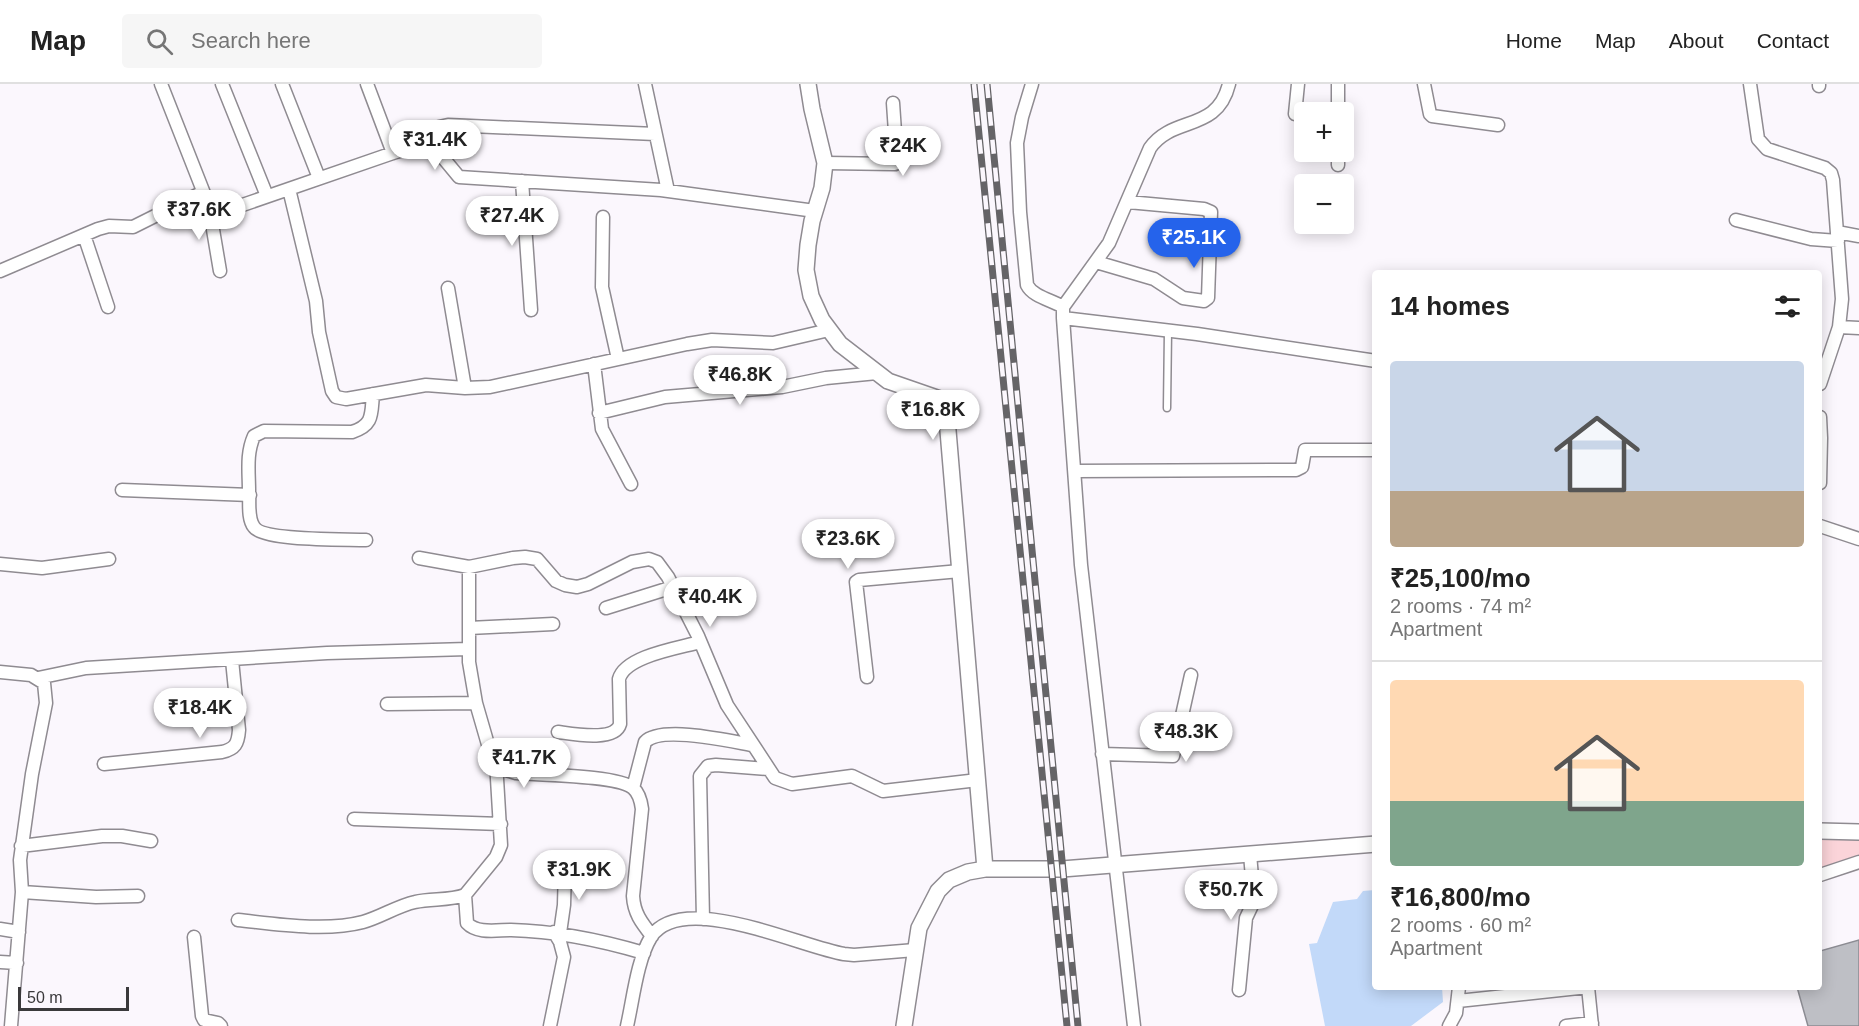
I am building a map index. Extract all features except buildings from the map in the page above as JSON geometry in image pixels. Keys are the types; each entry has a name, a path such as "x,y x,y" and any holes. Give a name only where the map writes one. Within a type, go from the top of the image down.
{"street":[{"path":"161,84 209,206 219,271"},
{"path":"222,84 267,196"},
{"path":"282,84 319,178"},
{"path":"367,84 393,153"},
{"path":"645,84 668,191"},
{"path":"808,84 825,164 822,188 812,221 806,270 811,296 822,320 840,344 888,381 944,401 946,407 985,868"},
{"path":"1032,84 1017,143 1017,171 1027,285 1030,291 1063,312 1168,331 1372,360"},
{"path":"1134,1026 1081,565 1063,312 1068,297 1109,243 1150,148 1164,134 1209,116 1218,109 1229,84"},
{"path":"1296,102 1298,84"},
{"path":"1338,84 1338,102"},
{"path":"1424,84 1432,116 1498,125"},
{"path":"1750,84 1758,139 1762,144 1767,149 1825,168 1831,173 1833,180 1842,299 1839,327 1822,378"},
{"path":"825,164 892,165 897,163 893,103"},
{"path":"435,148 439,127 448,125 656,134"},
{"path":"209,206 228,210 409,148 435,148 459,177 668,191 815,211"},
{"path":"522,182 531,310"},
{"path":"289,189 316,301 319,332 332,390 336,397 346,399 426,385 490,387 712,340 773,343 829,330"},
{"path":"0,271 109,226 133,226 203,192"},
{"path":"1096,262 1154,279 1183,298 1204,301 1208,298 1211,212 1204,209 1128,202"},
{"path":"603,217 602,287 618,359"},
{"path":"1736,220 1811,239 1859,236"},
{"path":"84,235 108,307"},
{"path":"448,288 465,388"},
{"path":"1839,327 1859,328"},
{"path":"594,364 602,429 631,484"},
{"path":"599,413 664,397 782,387 826,378 877,373"},
{"path":"366,540 280,537 261,533 254,527 250,516 249,448 254,436 264,431 352,432 364,428 370,420 373,394"},
{"path":"1076,471 1296,470 1302,467 1305,450 1372,450"},
{"path":"122,490 250,495"},
{"path":"1822,527 1859,539"},
{"path":"419,558 469,567 525,557 537,559 556,581 577,587 588,584 632,562 649,559 657,562 673,587 700,642 727,705 775,778 792,784 852,776 883,791 978,780"},
{"path":"0,564 42,568 109,559"},
{"path":"238,920 291,925 348,925 372,919 413,902 458,898 465,895 500,852 502,836 496,762 482,726 469,662 469,567"},
{"path":"867,677 856,582 960,571"},
{"path":"606,608 673,587"},
{"path":"469,628 554,624"},
{"path":"558,732 589,735 613,733 620,724 619,679 621,673 638,660 700,642"},
{"path":"38,678 86,668 327,653 468,649"},
{"path":"104,764 192,756 234,748 238,741 239,730 232,660"},
{"path":"0,672 31,675 38,678 44,683 46,703 21,846 22,892 11,1026"},
{"path":"1102,754 1173,756 1191,675"},
{"path":"387,704 476,703"},
{"path":"633,788 645,742 655,735 702,737 752,745"},
{"path":"496,762 506,770 516,773 612,780 633,788 639,796 642,809 634,904 639,920 652,936"},
{"path":"703,919 698,785 700,777 708,766 716,765 768,769"},
{"path":"354,819 501,824"},
{"path":"1822,831 1859,832"},
{"path":"21,846 102,836 122,836 151,841"},
{"path":"904,1026 919,928 938,891 949,880 969,872 985,868 1062,869 1372,844"},
{"path":"1239,990 1246,918 1254,902 1250,854"},
{"path":"1822,874 1859,862"},
{"path":"550,1026 564,957 557,932 564,905 565,867"},
{"path":"22,892 96,897 138,896"},
{"path":"465,895 467,923 471,927 483,930 557,932 596,939 644,953"},
{"path":"627,1026 644,953 652,936 660,928 684,919 703,919 777,934 844,954 915,950"},
{"path":"0,929 19,932"},
{"path":"194,937 202,1016 204,1020 218,1023 221,1026"},
{"path":"0,962 17,963"},
{"path":"1449,1026 1455,1017 1459,990"},
{"path":"1458,1001 1560,990"},
{"path":"1566,1026 1592,1024 1588,990"}],"lane":[{"path":"1167,408 1168,331"}],"shaded area":[{"path":"1822,838 1859,838 1859,865 1822,873"}],"water":[{"path":"1372,890 1372,990 1442,990 1443,1002 1411,1026 1325,1026 1309,944 1317,943 1333,902 1357,899 1363,891"}],"railway":[{"path":"974,84 1067,1026"},
{"path":"987,84 1078,1026"}]}
